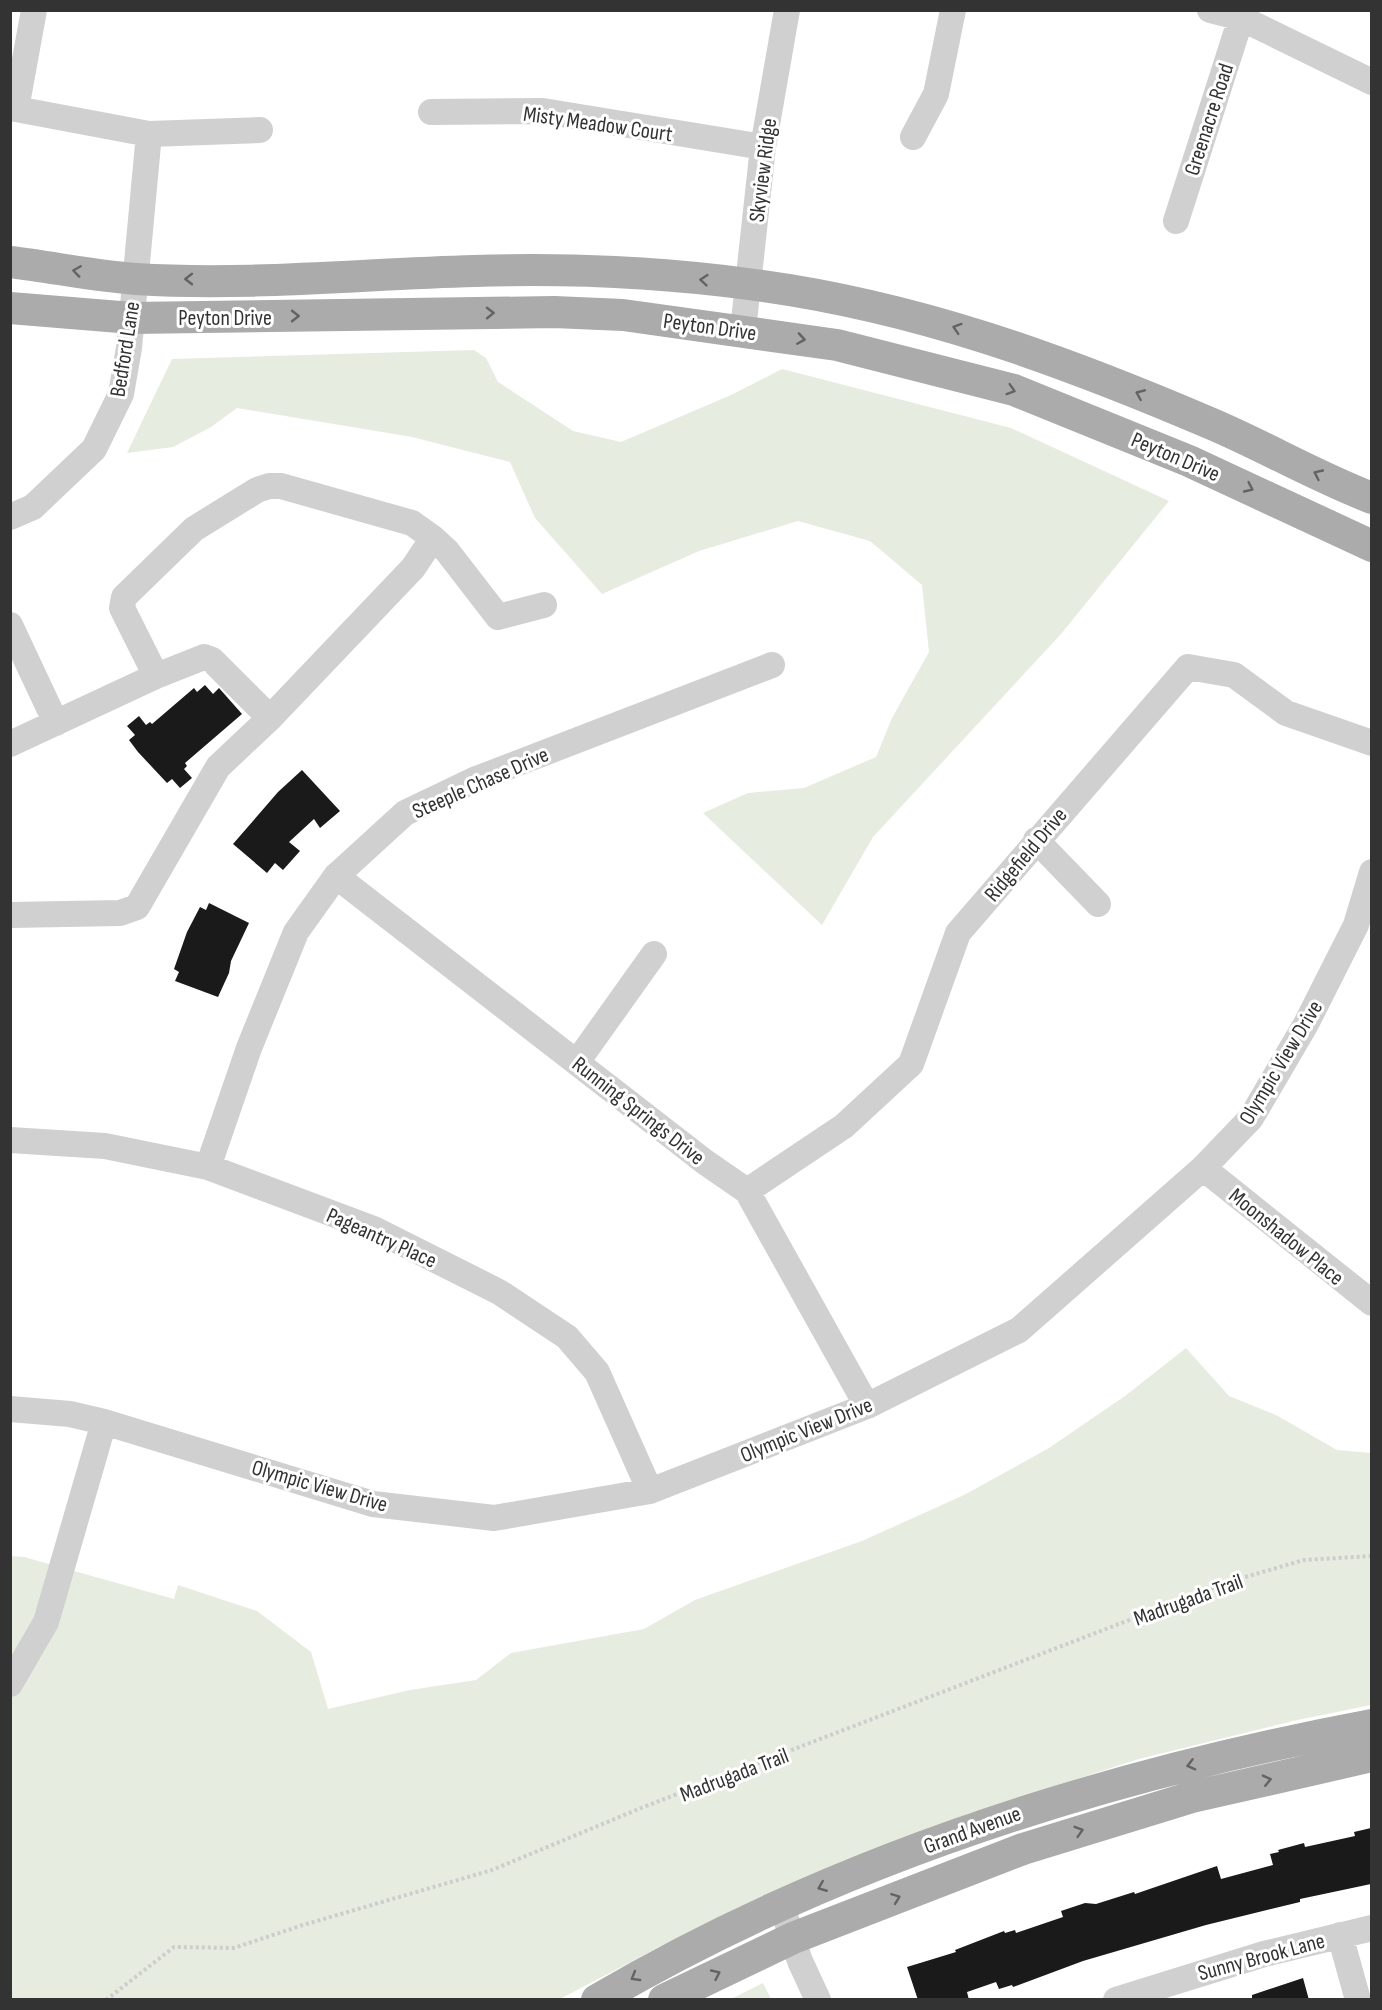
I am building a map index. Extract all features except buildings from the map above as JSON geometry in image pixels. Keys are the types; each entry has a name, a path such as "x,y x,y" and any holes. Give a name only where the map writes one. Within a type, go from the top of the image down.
{"main road":[{"name":"Peyton Drive","path":"10,262 135,279 244,279 477,271 639,274 749,284 931,319 1012,345 1091,374 1215,426 1371,498"},
{"name":"Peyton Drive","path":"10,308 132,318 554,312 623,315 743,330 837,345 1014,390 1189,460 1371,546"},
{"name":"Grand Avenue","path":"597,2000 643,1972 781,1904 935,1841 1058,1799 1215,1759 1371,1725"},
{"name":"Grand Avenue","path":"664,2000 793,1938 1023,1849 1192,1797 1371,1756"}],"street":[{"path":"34,10 16,109 149,134 260,130"},
{"name":"Skyview Ridge","path":"743,330 763,147 787,10"},
{"path":"913,137 936,94 953,10"},
{"path":"1210,10 1240,18 1371,82"},
{"name":"Greenacre Road","path":"1176,221 1240,18"},
{"name":"Misty Meadow Court","path":"431,112 543,111 763,147"},
{"name":"Bedford Lane","path":"10,517 33,507 94,449 121,394 132,318 149,134"},
{"path":"156,676 122,608 124,597 194,528 257,490 281,486 412,524 447,551 498,617 544,605"},
{"path":"10,915 120,913 137,907 218,767 270,718 413,568 433,538"},
{"path":"10,625 56,723"},
{"path":"10,744 156,676 204,657 212,660 270,718"},
{"name":"Steeple Chase Drive","path":"208,1167 249,1048 296,932 336,876 405,813 474,780 772,665"},
{"name":"Ridgefield Drive","path":"747,1191 844,1126 911,1064 958,933 1036,840 1188,667 1234,675 1286,713 1371,743"},
{"path":"1036,840 1098,904"},
{"name":"Olympic View Drive","path":"10,1409 70,1414 104,1422 373,1504 494,1518 650,1491 867,1406 1019,1329 1203,1168 1251,1118 1364,928 1371,872"},
{"name":"Running Springs Drive","path":"336,876 705,1162 747,1191 867,1406"},
{"path":"577,1062 654,954"},
{"name":"Pageantry Place","path":"10,1140 105,1146 208,1167 376,1230 499,1292 567,1337 597,1372 650,1491"},
{"name":"Moonshadow Place","path":"1203,1168 1371,1303"},
{"path":"10,1684 45,1622 104,1422"},
{"path":"781,1904 818,2000"},
{"name":"Sunny Brook Lane","path":"1116,2000 1264,1954 1371,1928"},
{"path":"1340,1935 1358,2000"}],"path":[{"name":"Madrugada Trail","path":"106,2000 174,1947 234,1948 303,1925 492,1870 641,1808 1228,1582 1304,1560 1371,1556"}],"shaded area":[{"path":"474,350 486,358 498,382 573,431 621,442 731,395 782,369 1011,428 1169,501 1061,634 873,837 822,925 703,813 748,793 804,788 876,757 892,718 929,652 922,585 870,541 798,521 699,551 602,594 535,518 510,462 412,437 237,408 211,427 173,447 127,453 172,359"},
{"path":"1186,1348 1229,1396 1276,1415 1337,1450 1371,1453 1371,1705 1293,1721 1139,1759 968,1814 761,1897 560,1999 11,1999 10,1556 24,1557 174,1599 178,1585 257,1611 311,1652 328,1709 410,1690 476,1680 511,1653 644,1629 695,1600 862,1541 964,1495 1049,1448 1125,1396"},
{"path":"763,1983 771,1999 731,1999"}]}
